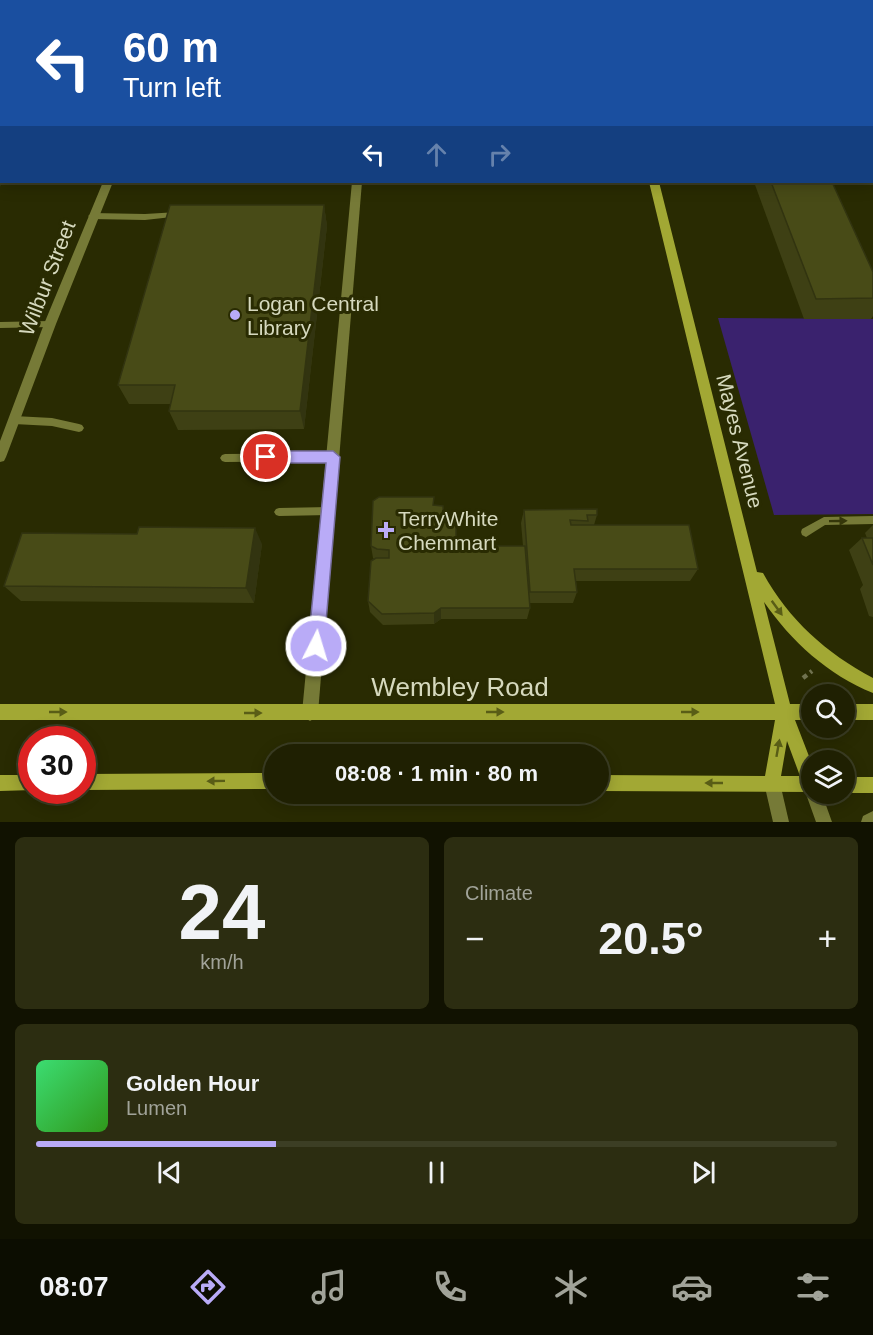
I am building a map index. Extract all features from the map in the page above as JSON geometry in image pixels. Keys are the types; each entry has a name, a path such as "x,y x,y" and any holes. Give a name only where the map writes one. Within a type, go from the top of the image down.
{"main road":[{"name":"Mayes Avenue","path":"654,183 784,712 801,758"},
{"path":"748,558 763,589 800,636 837,666 873,686"},
{"name":"Wembley Road","path":"0,712 801,712"},
{"path":"772,783 784,712"},
{"path":"855,712 873,712"},
{"path":"96,782 264,781"},
{"path":"0,783 18,783"},
{"path":"609,783 801,784"},
{"path":"855,785 873,785"}],"street":[{"name":"Wilbur Street","path":"0,457 92,216 108,183"},
{"path":"310,713 357,183"},
{"path":"772,783 781,822"},
{"path":"818,804 824,822"},
{"path":"869,822 873,819"}],"lane":[{"path":"92,216 145,217 180,213"},
{"path":"0,325 50,324"},
{"path":"14,420 52,422 79,428"},
{"path":"225,458 333,457"},
{"path":"279,512 329,511"},
{"path":"806,532 824,521 873,520"}],"path":[{"path":"803,678 812,671"}],"shaded area":[{"path":"718,318 873,319 873,514 774,515"}],"building":[{"path":"771,183 832,183 873,272 873,298 816,299"},
{"name":"Logan Central Library","path":"170,205 324,205 300,411 169,411 175,385 118,385"},
{"path":"379,497 434,497 433,505 443,506 444,522 456,523 456,546 525,546 530,608 441,608 434,613 382,614 368,601 371,561 376,558 389,558 389,550 371,546 373,501"},
{"path":"597,509 597,515 587,515 588,521 570,520 571,525 689,525 698,569 574,569 577,592 530,592 524,510"},
{"path":"139,527 255,528 246,588 4,586 22,533 137,534"},
{"path":"862,538 873,538 873,565"}],"place":[{"name":"Logan Central Library","path":"235,315"},
{"name":"TerryWhite Chemmart","path":"386,530"}],"route":[{"path":"266,457 333,457 316,646"}]}
